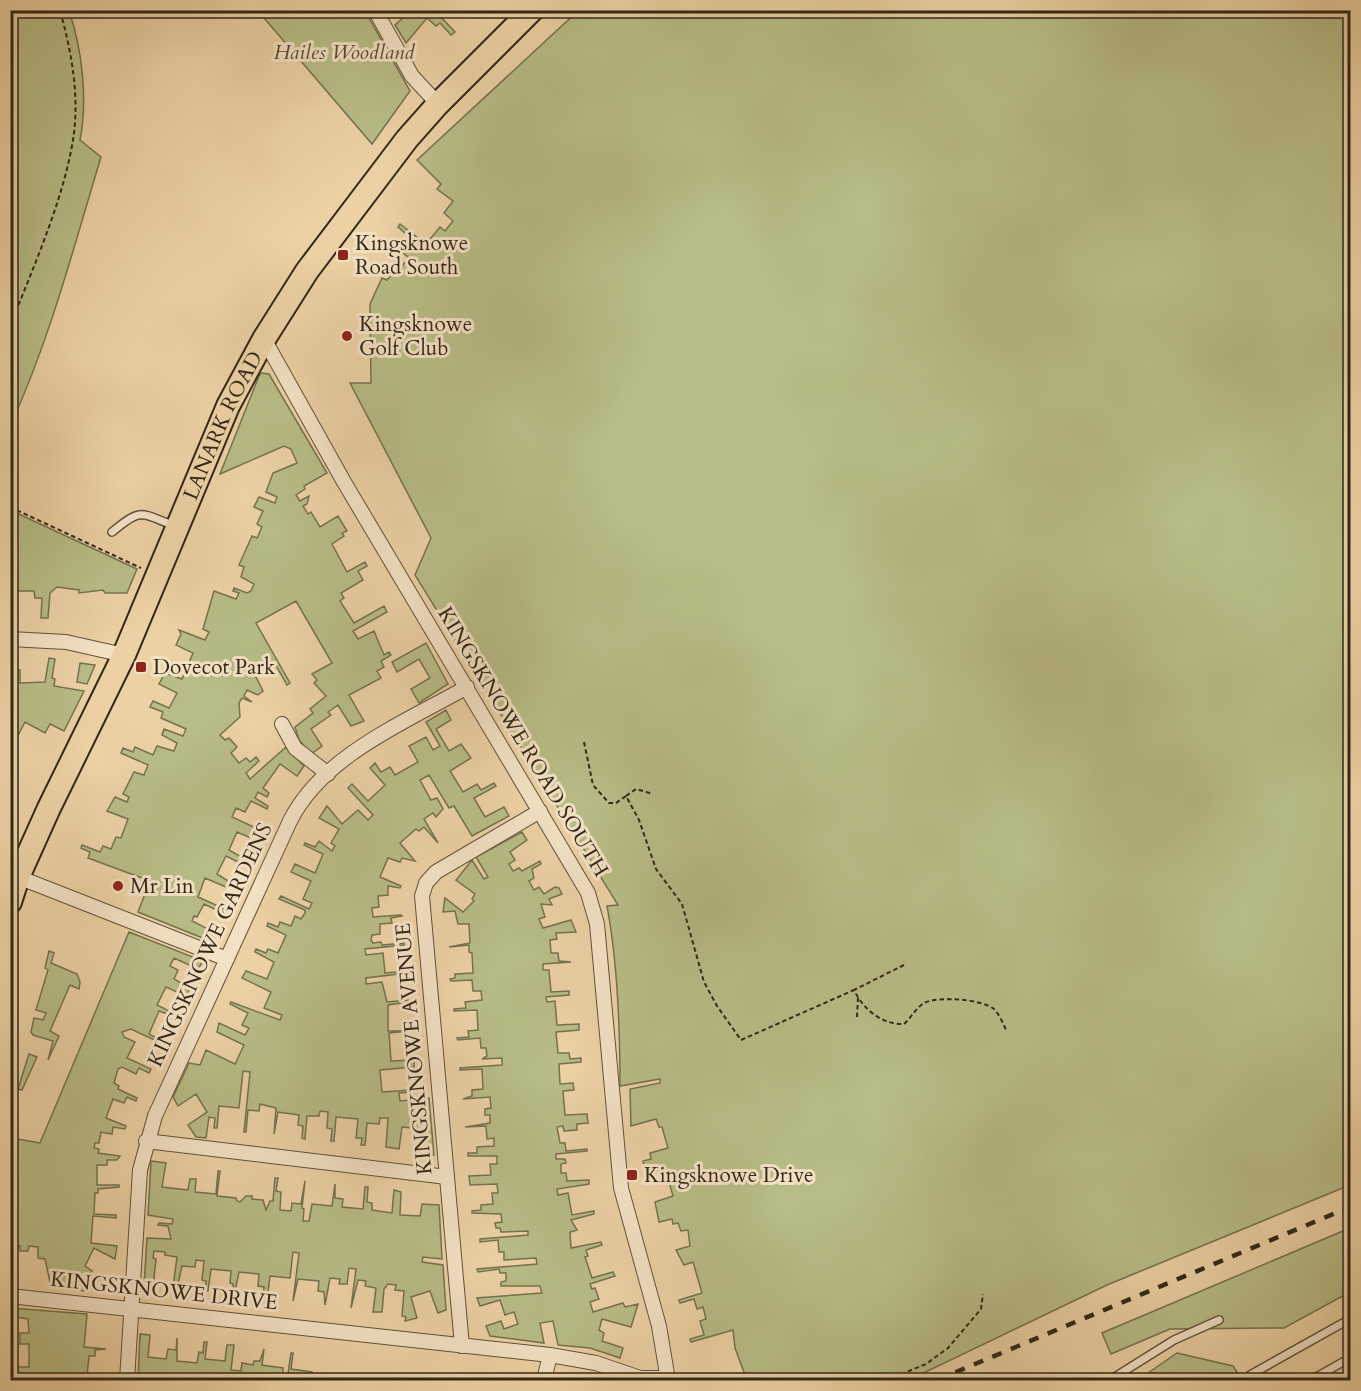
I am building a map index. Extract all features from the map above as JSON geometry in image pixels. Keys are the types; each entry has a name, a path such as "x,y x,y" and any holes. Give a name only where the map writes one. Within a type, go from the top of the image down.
{"main road":[{"name":"LANARK ROAD","path":"10,902 18,877 124,654 228,406 264,339 307,271 368,188 438,104 532,10"}],"street":[{"path":"375,10 412,76 438,104"},
{"name":"KINGSKNOWE ROAD SOUTH","path":"264,339 339,473 584,884 595,915 621,1188 659,1326 667,1379"},
{"path":"10,639 66,642 124,654"},
{"name":"KINGSKNOWE GARDENS","path":"127,1380 140,1170 146,1141 292,815 328,774 368,744 467,687"},
{"path":"282,724 296,748 328,774"},
{"name":"KINGSKNOWE AVENUE","path":"462,1346 423,912 424,887 436,872 540,811"},
{"path":"18,877 227,959"},
{"path":"146,1141 447,1177"},
{"name":"KINGSKNOWE DRIVE","path":"10,1296 132,1307 550,1355 596,1362 640,1378 667,1379"},
{"path":"543,1380 550,1355"}],"lane":[{"path":"112,532 127,518 136,515 147,515 178,526"},
{"path":"1254,1380 1250,1375 1350,1318"},
{"path":"1110,1380 1174,1340 1219,1320"},
{"path":"1311,1380 1350,1358"}],"path":[{"path":"10,326 62,183 74,133 74,72 60,10"},
{"path":"10,507 158,576"},
{"path":"584,742 593,785 609,803 616,803 636,789 653,794"},
{"path":"626,796 639,820 656,869 682,904 704,982 717,1006 741,1040 854,990 904,965"},
{"path":"854,990 858,998 882,1019 893,1024 904,1023 922,1004 932,1000 972,1001 994,1009 1006,1029"},
{"path":"857,1017 858,998"},
{"path":"887,1380 927,1364 948,1348 981,1309 983,1294"}],"green space":[{"path":"579,10 1350,11 1350,1185 1107,1285 909,1380 747,1380 735,1348 733,1330 691,1342 690,1339 704,1335 700,1321 706,1319 703,1307 697,1309 694,1299 680,1303 679,1300 702,1293 693,1262 684,1265 676,1250 690,1246 688,1230 681,1231 678,1223 673,1224 672,1219 659,1222 655,1202 673,1196 667,1175 663,1176 661,1169 646,1173 643,1161 651,1159 650,1153 668,1148 662,1127 659,1127 656,1119 631,1126 630,1089 660,1083 660,1079 620,1086 618,995 607,906 618,905 415,575 431,538 350,383 371,383 370,304 382,278 387,280 392,274 388,271 394,262 401,267 409,258 402,252 411,238 398,227 400,224 426,244 440,227 445,231 453,221 444,213 453,201 437,189 441,184 417,160"},
{"path":"10,11 69,11 74,26 82,74 83,108 80,140 101,157 38,359 11,424"},
{"name":"Hailes Woodland","path":"258,11 365,11 410,91 372,144"},
{"path":"411,11 439,11 437,13 455,32 451,35 440,23 436,26 427,18 406,43 395,25"},
{"path":"262,373 269,374 327,473 304,486 305,489 296,495 300,501 309,496 307,504 303,506 308,514 311,512 320,527 338,516 347,531 342,533 344,536 332,544 347,572 365,562 367,566 358,571 363,580 341,593 344,598 340,601 354,623 384,606 387,612 353,631 358,639 374,631 384,655 389,652 391,655 381,661 384,667 377,671 381,678 349,695 364,721 351,726 338,705 328,712 331,715 311,729 322,746 311,754 299,740 295,727 313,713 310,709 326,696 314,683 317,680 312,674 332,663 296,601 256,623 290,683 287,685 275,664 255,675 263,691 258,695 247,690 244,696 252,702 242,698 239,703 240,717 220,735 225,740 229,738 237,747 231,753 239,763 246,758 250,762 256,757 259,761 246,773 250,779 286,747 304,766 297,776 280,764 263,788 269,793 267,797 258,792 255,798 268,806 267,809 251,801 245,812 236,808 232,817 262,831 260,842 237,832 229,850 250,862 248,867 226,856 217,874 236,886 229,882 226,887 205,878 198,897 225,909 223,913 204,904 197,917 194,916 192,921 214,932 210,941 138,912 150,881 88,858 90,852 81,848 82,845 100,852 103,846 111,849 116,837 121,838 128,819 107,811 115,797 127,802 129,797 123,794 134,772 144,775 148,765 121,753 123,748 133,752 135,747 153,755 157,746 174,751 177,743 162,735 164,729 183,736 186,729 161,718 163,712 150,707 153,701 169,708 177,693 159,684 165,673 182,679 193,653 176,645 181,634 179,630 205,640 209,632 203,629 214,591 236,599 239,593 233,591 234,588 247,593 251,591 254,584 241,577 244,567 239,565 252,536 257,538 262,527 257,524 263,511 254,507 259,497 275,503 277,497 266,492 273,473 297,463 291,449 284,446 220,474"},
{"path":"10,510 137,569 127,593 105,593 103,590 79,593 79,590 57,587 50,593 48,618 41,618 42,598 35,598 34,591 14,591 14,606 11,607"},
{"path":"426,643 448,684 419,703 411,689 430,678 419,659 397,672 392,662"},
{"path":"49,658 55,659 52,678 55,679 54,686 84,691 64,731 50,724 45,733 25,722 12,747 10,680 15,679 14,670 20,670 20,683 45,682"},
{"path":"80,663 95,665 87,684 77,682"},
{"path":"446,710 451,720 436,729 449,751 461,744 471,758 450,771 463,792 477,784 481,790 494,783 496,786 474,798 485,817 504,807 509,816 472,836 454,806 449,808 429,775 420,780 431,800 437,798 443,809 436,817 433,813 424,819 438,843 424,827 419,831 416,829 400,843 415,861 402,858 400,862 388,858 380,877 401,886 400,888 388,886 388,895 378,896 379,907 372,908 373,917 402,916 391,918 392,923 380,924 380,934 372,935 371,940 373,943 381,942 382,945 404,943 404,945 365,949 366,955 383,953 385,973 407,971 407,973 366,978 366,984 382,982 387,1002 408,1000 408,1002 388,1005 388,1031 411,1031 389,1033 391,1061 414,1060 414,1067 380,1070 382,1092 411,1090 412,1092 399,1093 400,1101 429,1098 434,1155 420,1153 422,1129 402,1127 399,1149 386,1147 388,1118 380,1118 379,1124 367,1123 365,1145 361,1145 362,1138 356,1138 358,1119 336,1117 334,1141 331,1141 332,1129 327,1128 328,1112 320,1111 319,1116 307,1116 305,1139 302,1138 303,1126 298,1125 299,1115 278,1112 274,1134 276,1108 260,1104 259,1111 248,1110 246,1132 244,1132 250,1072 243,1071 239,1108 219,1106 217,1128 214,1128 215,1118 209,1117 206,1138 196,1137 188,1125 207,1112 196,1094 178,1106 173,1097 189,1063 200,1065 206,1050 235,1064 244,1045 217,1032 219,1023 245,1035 249,1028 242,1025 248,1013 230,1004 231,1002 280,1020 282,1015 264,1008 271,992 242,978 246,971 267,979 274,962 255,952 256,949 266,953 268,949 278,953 286,935 267,926 268,923 278,927 280,922 291,926 295,916 301,919 305,913 305,910 279,899 281,896 309,909 312,903 303,899 311,881 291,872 295,864 315,873 323,854 304,845 305,843 315,847 319,841 332,851 335,846 331,843 339,829 319,818 327,806 342,824 358,810 368,820 373,815 348,788 352,784 368,801 385,785 370,768 375,763 381,772 390,767 395,775 418,762 409,746 426,737 433,750 440,746 426,722"},
{"path":"522,832 527,840 510,852 515,860 509,864 513,871 519,868 522,871 540,861 541,864 532,869 534,878 529,881 534,890 539,887 544,894 555,887 559,888 562,894 549,899 552,905 541,904 545,917 539,919 543,928 571,920 576,932 556,933 557,939 550,940 551,953 558,953 559,961 571,962 543,964 543,970 549,970 551,992 569,991 569,995 546,997 547,1002 555,1001 557,1025 579,1024 579,1030 556,1032 558,1053 569,1053 570,1059 581,1058 581,1062 559,1064 560,1084 573,1083 574,1090 563,1091 565,1115 587,1114 588,1123 577,1124 577,1130 564,1131 563,1126 557,1127 560,1143 565,1143 566,1151 587,1149 587,1151 556,1154 556,1159 565,1159 566,1163 561,1164 561,1173 566,1173 567,1181 589,1180 589,1184 557,1189 558,1195 568,1193 572,1215 594,1211 594,1214 571,1220 577,1230 570,1232 571,1248 601,1242 602,1245 586,1250 588,1256 585,1257 592,1278 613,1272 615,1276 590,1284 592,1289 595,1288 599,1299 590,1302 593,1312 623,1303 625,1307 638,1304 631,1327 602,1319 599,1330 604,1333 602,1341 623,1348 620,1358 590,1348 558,1345 553,1321 540,1323 544,1343 490,1336 486,1326 501,1321 504,1329 518,1324 514,1312 505,1315 500,1300 480,1306 477,1298 542,1293 540,1286 501,1286 501,1282 506,1281 506,1273 500,1273 499,1269 478,1272 477,1269 537,1264 536,1258 504,1260 504,1252 499,1252 498,1240 480,1242 480,1239 528,1235 528,1231 501,1232 500,1228 496,1228 495,1223 502,1222 501,1214 472,1213 472,1211 481,1210 481,1205 493,1204 492,1193 498,1193 497,1184 470,1185 469,1176 491,1175 490,1164 497,1164 497,1156 468,1156 468,1153 477,1153 477,1147 494,1146 494,1138 487,1139 486,1126 465,1127 490,1123 490,1115 485,1115 485,1109 491,1108 490,1097 463,1099 472,1096 472,1090 483,1089 482,1069 460,1070 460,1068 502,1065 502,1058 482,1059 487,1056 486,1048 481,1048 480,1038 458,1040 457,1038 469,1037 468,1031 478,1030 477,1010 454,1011 454,1009 466,1008 465,1002 482,1000 481,991 473,991 472,980 451,981 450,979 455,978 455,974 473,973 472,953 469,952 469,945 449,947 470,943 469,924 458,924 455,911 443,912 445,898 463,912 474,901 472,899 475,894 456,880 472,860 484,879 488,877 476,857"},
{"path":"129,932 203,961 198,969 174,958 170,966 178,970 174,979 190,988 186,996 166,987 157,1005 177,1015 176,1017 159,1011 149,1034 164,1042 163,1044 131,1029 122,1032 124,1037 135,1042 127,1058 151,1069 149,1073 139,1068 136,1074 122,1067 118,1069 114,1083 119,1086 118,1089 137,1098 136,1101 127,1097 124,1103 113,1099 106,1118 126,1126 125,1129 113,1127 112,1134 101,1132 99,1143 95,1143 94,1148 99,1149 98,1153 120,1156 117,1160 107,1160 107,1165 97,1165 97,1185 119,1185 119,1187 98,1189 98,1193 95,1193 94,1214 116,1215 116,1218 93,1216 91,1243 117,1246 115,1259 94,1248 85,1266 92,1271 90,1275 93,1277 91,1280 82,1276 80,1280 89,1285 86,1291 51,1287 45,1259 38,1258 38,1247 29,1246 28,1251 20,1251 20,1246 13,1245 11,1262 11,1169 14,1169 16,1160 11,1159 11,1138 40,1143"},
{"path":"49,951 54,953 51,963 77,974 80,982 79,989 70,985 50,1031 59,1036 48,1060 53,1041 33,1035 31,1032 34,1018 43,1020 46,1013 36,1010 48,970 45,968"},
{"path":"29,1054 37,1057 22,1090 18,1089"},
{"path":"151,1161 166,1163 162,1187 188,1190 190,1179 196,1179 195,1192 216,1194 218,1171 220,1171 217,1196 236,1198 240,1202 246,1196 252,1196 252,1199 263,1200 266,1210 270,1201 273,1201 275,1178 278,1178 276,1191 281,1192 280,1210 291,1211 292,1203 301,1204 305,1181 303,1221 309,1221 312,1204 332,1206 335,1184 335,1198 343,1199 342,1207 363,1209 365,1187 368,1187 367,1202 372,1203 372,1210 392,1213 394,1190 401,1192 400,1215 420,1216 422,1204 439,1205 442,1259 423,1257 422,1262 443,1265 446,1310 438,1313 430,1291 411,1297 417,1318 405,1321 406,1317 402,1316 404,1291 395,1290 396,1285 388,1284 384,1289 382,1312 373,1312 376,1288 365,1286 366,1281 358,1280 351,1308 356,1269 349,1268 347,1284 339,1284 340,1279 330,1278 325,1305 324,1292 318,1291 319,1281 298,1279 293,1301 299,1253 293,1252 290,1278 270,1276 267,1300 263,1298 264,1287 258,1286 259,1274 239,1272 234,1296 233,1284 230,1283 231,1271 211,1269 208,1291 205,1291 206,1281 202,1280 204,1261 196,1260 195,1267 182,1266 177,1288 173,1287 177,1257 165,1255 165,1252 154,1251 153,1258 156,1259 153,1287 144,1286 147,1238 171,1239 168,1226 158,1225 159,1223 172,1224 173,1219 148,1215"},
{"path":"1350,1228 1350,1292 1284,1328 1170,1329 1111,1354 1102,1333"},
{"path":"10,1308 87,1314 84,1347 106,1349 95,1350 95,1356 89,1356 87,1376 104,1379 28,1380 19,1378 18,1367 29,1367 29,1344 20,1344 20,1333 29,1333 28,1319 11,1316"},
{"path":"140,1334 150,1335 148,1357 166,1359 168,1349 176,1350 177,1338 177,1361 197,1363 199,1352 203,1353 204,1342 207,1342 205,1359 225,1361 227,1345 234,1345 231,1370 241,1371 242,1363 253,1365 254,1361 260,1361 264,1349 262,1365 283,1368 283,1380 138,1380"},
{"path":"291,1353 293,1353 291,1369 312,1372 311,1380 287,1380"},
{"path":"1177,1353 1233,1366 1242,1380 1138,1380"}],"railway":[{"path":"937,1380 1350,1207"}],"place":[{"name":"Kingsknowe Road South","path":"343,255"},
{"name":"Kingsknowe Golf Club","path":"347,336"},
{"name":"Dovecot Park","path":"141,667"},
{"name":"Mr Lin","path":"118,886"},
{"name":"Kingsknowe Drive","path":"632,1175"}]}
